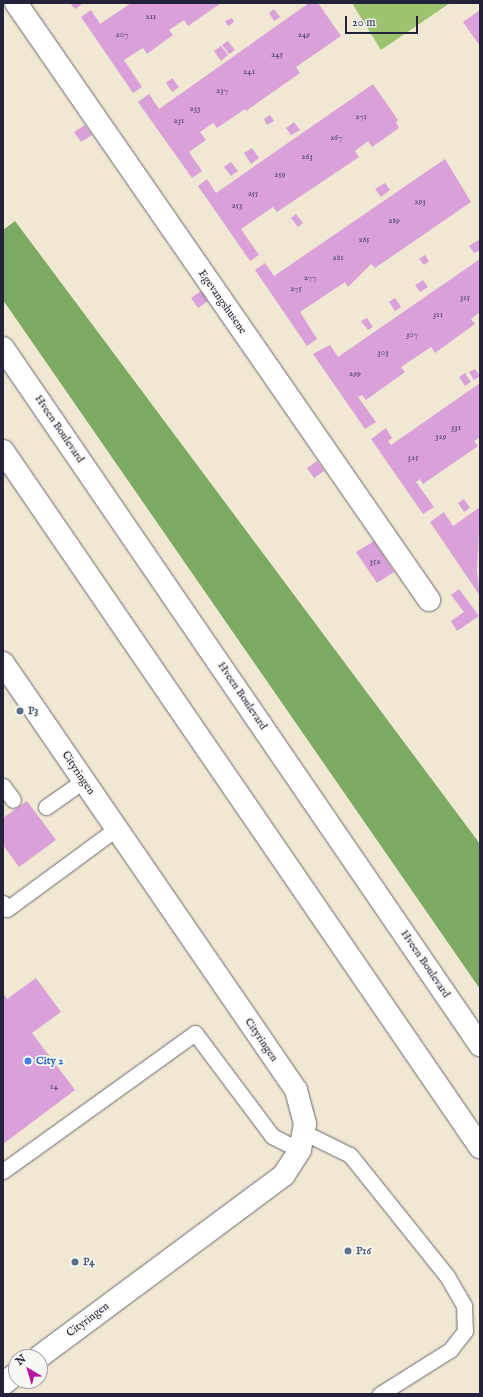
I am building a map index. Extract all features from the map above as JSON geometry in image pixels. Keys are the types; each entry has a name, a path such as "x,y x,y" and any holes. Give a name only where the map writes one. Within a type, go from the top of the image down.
{"street":[{"name":"Egevangshusene","path":"16,3 429,600"},
{"name":"Hveen Boulevard","path":"3,348 480,1045"},
{"path":"3,451 480,1147"},
{"name":"Cityringen","path":"3,662 83,781 296,1090 304,1110 301,1141 284,1175 48,1350"}],"lane":[{"path":"46,807 83,781"},
{"path":"3,786 13,800"},
{"path":"3,903 7,909 116,829"},
{"path":"3,1171 195,1033 272,1136 301,1141 350,1155 447,1276 464,1305 464,1331 450,1350 380,1394"}],"green space":[{"path":"352,3 450,3 381,50"},
{"path":"15,221 480,844 480,989 3,300 3,230"}],"building":[{"path":"70,3 84,3 75,9"},
{"path":"131,3 221,3 188,26 184,20 169,30 173,35 147,54 143,48 124,60 142,87 133,93 81,17 91,10 100,24"},
{"path":"309,3 318,3 341,36 296,67 300,73 246,111 245,109 217,128 213,123 200,132 206,140 189,152 202,171 192,178 138,102 149,94 159,109"},
{"path":"274,9 280,17 274,21 269,13"},
{"path":"480,10 480,46 463,22"},
{"path":"232,18 234,22 228,26 225,21"},
{"path":"228,41 235,50 229,54 222,45"},
{"path":"221,46 228,55 221,61 214,51"},
{"path":"172,78 179,87 172,92 166,83"},
{"path":"373,84 398,120 396,122 399,128 372,147 368,141 355,151 359,157 277,212 273,207 241,229 259,255 250,261 198,186 207,179 216,193"},
{"path":"270,115 274,121 267,125 264,119"},
{"path":"294,122 300,130 291,135 286,128"},
{"path":"85,125 92,135 81,142 74,132"},
{"path":"252,148 259,158 251,164 244,153"},
{"path":"445,159 471,202 375,268 371,264 348,287 345,282 300,312 317,339 307,346 255,270 265,263 274,276"},
{"path":"231,162 238,171 231,176 224,167"},
{"path":"385,183 390,190 381,197 375,189"},
{"path":"296,214 303,223 298,227 291,218"},
{"path":"480,239 480,250 474,253 469,246"},
{"path":"425,255 429,261 424,265 419,259"},
{"path":"480,259 480,312 471,319 475,324 435,353 431,347 401,367 405,372 366,400 362,395 358,397 376,422 365,429 313,354 330,345 338,357"},
{"path":"423,280 428,287 420,292 415,285"},
{"path":"201,291 208,301 198,308 191,298"},
{"path":"395,298 401,307 395,311 389,302"},
{"path":"367,318 373,327 368,330 361,321"},
{"path":"475,369 480,376 474,380 469,372"},
{"path":"465,373 471,382 465,386 459,377"},
{"path":"480,383 480,437 474,441 478,446 423,484 420,479 416,482 434,507 423,514 371,439 386,428 392,438 388,441 391,445"},
{"path":"317,461 324,471 314,478 307,468"},
{"path":"464,499 470,508 464,512 458,503"},
{"path":"480,507 477,571 480,596 430,522 444,512 453,526"},
{"path":"374,541 394,572 377,583 356,552"},
{"path":"459,589 479,616 457,631 451,621 464,612 451,595"},
{"path":"27,801 56,840 19,867 3,845 3,818"},
{"name":"City 2","path":"36,978 61,1012 32,1033 75,1090 3,1144 3,993 7,999"}],"place":[{"name":"P3","path":"20,711"},
{"name":"City 2","path":"28,1061"},
{"name":"P16","path":"348,1251"},
{"name":"P4","path":"75,1262"}]}
